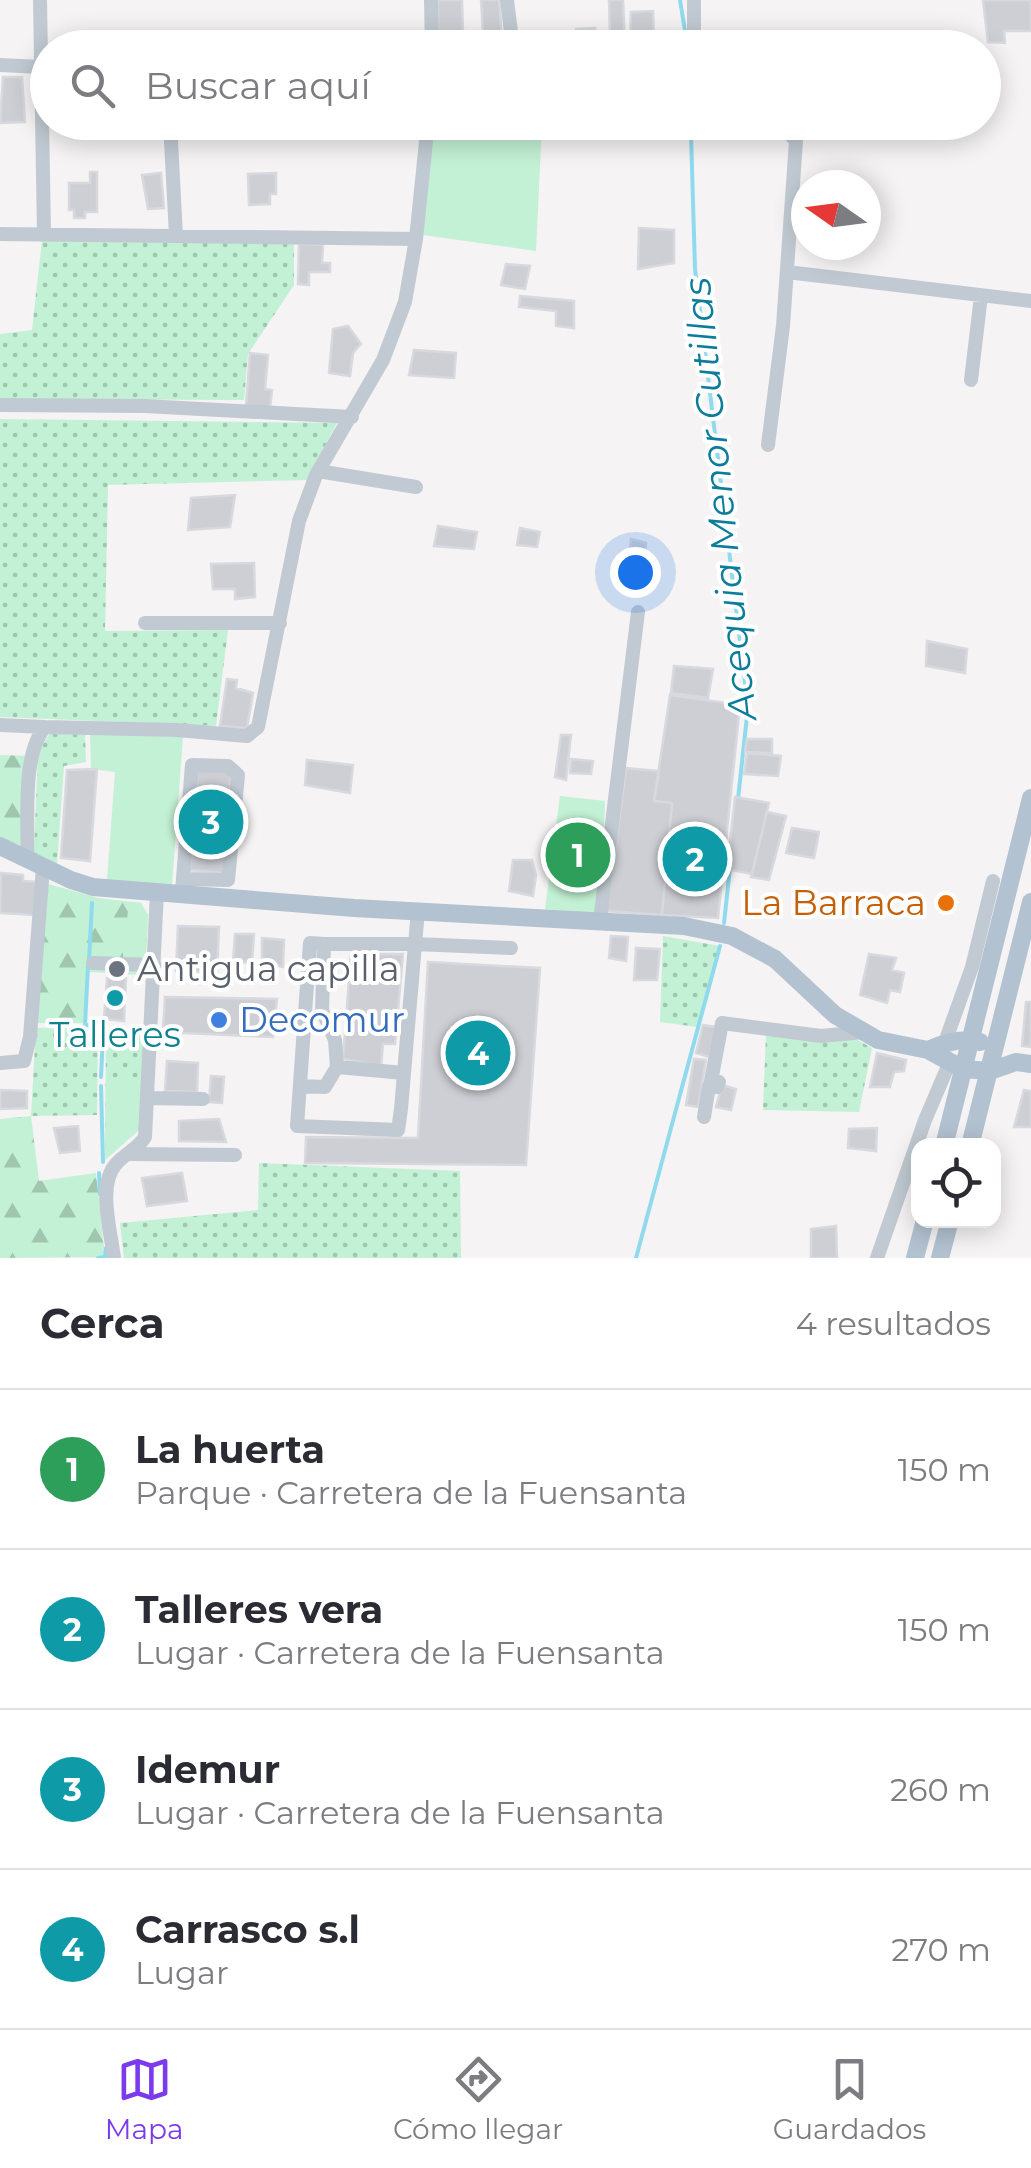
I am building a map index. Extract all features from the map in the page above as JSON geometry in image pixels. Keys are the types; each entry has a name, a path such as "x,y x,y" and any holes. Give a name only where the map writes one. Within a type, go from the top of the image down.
{"main road":[{"path":"945,1138 956,1066 971,1039 1031,798"},
{"path":"0,846 93,887 157,892 183,886 418,911 684,926 732,936 775,959 835,1015 878,1040 936,1046 971,1039 996,1046 1024,1063"},
{"path":"972,1138 1031,902"},
{"path":"936,1046 956,1066 990,1071 1024,1063"},
{"path":"915,1258 923,1228"},
{"path":"940,1258 948,1228"}],"street":[{"path":"40,0 40,30"},
{"path":"431,0 432,30"},
{"path":"507,0 510,30"},
{"path":"694,0 694,30"},
{"path":"0,64 30,66"},
{"path":"42,140 44,234"},
{"path":"171,140 176,236"},
{"path":"0,724 247,736 258,727 299,521 318,471 383,360 397,325 416,239 426,140"},
{"path":"768,445 787,272 795,140"},
{"path":"0,234 416,239"},
{"path":"787,272 1031,301"},
{"path":"971,380 981,296"},
{"path":"0,405 145,406 352,416"},
{"path":"318,471 416,487"},
{"path":"600,921 638,612"},
{"path":"144,623 280,623"},
{"path":"0,1063 24,1060 30,1037 35,864 31,759 37,737 46,726"},
{"path":"192,765 228,766 238,775 228,880 183,886 192,765"},
{"path":"936,1046 972,967 993,882"},
{"path":"114,1258 107,1194 109,1176 116,1162 139,1147 144,1137 157,892"},
{"path":"337,1067 404,1073 418,911"},
{"path":"414,962 398,1130 297,1126 310,943 511,948"},
{"path":"300,1086 325,1087 337,1067 336,1040 322,1010 324,944"},
{"path":"93,963 155,965"},
{"path":"704,1118 709,1086 718,1087 720,1082 711,1081 722,1023 821,1036 864,1032"},
{"path":"877,1258 925,1120 956,1066"},
{"path":"148,1098 203,1099"},
{"path":"129,1154 235,1155"}],"green space":[{"path":"431,140 541,140 536,251 423,235"},
{"path":"42,240 294,241 294,285 248,354 244,400 0,399 0,334 32,330"},
{"path":"0,419 337,423 307,480 108,485 105,631 228,630 216,726 0,717"},
{"path":"51,732 85,735 86,762 64,766 57,864 34,854 38,751"},
{"path":"90,734 183,737 172,885 107,880 115,772 91,769"},
{"path":"0,755 32,756 20,845 0,839"},
{"path":"560,796 605,801 601,915 545,909"},
{"path":"45,883 98,898 141,903 148,915 145,975 89,972 86,1023 37,1023"},
{"path":"129,902 141,903 148,915 145,975 121,974"},
{"path":"663,936 720,946 698,1027 660,1022"},
{"path":"98,1027 97,1115 31,1116 36,1028"},
{"path":"106,1032 143,1033 140,1129 105,1160"},
{"path":"766,1033 854,1038 872,1048 859,1112 763,1110"},
{"path":"141,1077 140,1129 105,1160 106,1079"},
{"path":"31,1116 39,1181 96,1173 105,1257 0,1258 0,1119"},
{"path":"259,1163 460,1171 461,1258 124,1258 120,1223 258,1210"}],"building":[{"path":"438,0 462,0 463,30 438,30"},
{"path":"481,0 499,0 502,30 483,30"},
{"path":"609,0 623,0 624,30 610,30"},
{"path":"983,0 1031,0 1031,31 1004,31 1005,43 1001,43 1001,30 987,30"},
{"path":"653,11 654,30 630,30 631,12"},
{"path":"3,77 22,77 25,122 0,123"},
{"path":"90,172 97,172 97,212 85,212 85,218 74,218 74,210 69,210 69,183 90,183"},
{"path":"161,173 164,208 148,209 142,175"},
{"path":"276,173 276,194 270,194 270,204 249,205 248,174"},
{"path":"639,228 674,230 674,263 638,269"},
{"path":"299,244 323,245 322,263 330,263 330,272 309,272 309,285 298,284"},
{"path":"506,264 530,266 525,289 501,285"},
{"path":"520,296 574,301 574,328 556,326 556,311 519,307"},
{"path":"348,326 361,344 353,353 350,376 329,373 333,329"},
{"path":"414,350 456,353 454,378 409,375"},
{"path":"250,353 268,355 265,389 272,390 270,408 246,406"},
{"path":"235,495 230,527 188,530 191,498"},
{"path":"438,526 477,532 474,549 434,546"},
{"path":"520,528 540,532 537,547 517,545"},
{"path":"631,539 646,543 645,558 629,559"},
{"path":"254,563 255,597 235,599 235,589 213,589 211,564"},
{"path":"927,641 967,649 965,673 926,666"},
{"path":"674,666 713,669 708,698 671,693"},
{"path":"227,679 237,680 236,688 253,693 247,728 220,726"},
{"path":"670,695 740,705 718,918 662,915 672,803 654,801"},
{"path":"561,735 571,735 566,780 555,777"},
{"path":"747,739 772,739 772,753 745,752"},
{"path":"747,753 781,756 778,776 744,774"},
{"path":"571,759 593,761 591,774 570,773"},
{"path":"307,760 353,765 350,793 305,785"},
{"path":"626,768 659,771 654,801 672,803 662,915 607,911"},
{"path":"97,769 90,861 61,858 67,770"},
{"path":"198,770 226,770 231,774 224,873 190,870"},
{"path":"735,797 769,803 752,874 727,869"},
{"path":"767,812 786,816 769,880 751,877"},
{"path":"792,828 819,832 814,858 786,853"},
{"path":"513,860 532,860 536,875 533,896 509,891"},
{"path":"1,873 23,875 23,881 37,882 35,915 0,913"},
{"path":"178,926 219,927 217,973 176,971"},
{"path":"235,934 254,934 252,962 233,963"},
{"path":"611,936 628,937 626,961 609,958"},
{"path":"262,938 284,940 283,967 262,963"},
{"path":"636,948 660,949 657,980 634,980"},
{"path":"351,954 403,954 395,1044 383,1044 381,1066 343,1059"},
{"path":"869,954 896,958 892,970 904,973 900,992 890,990 887,1003 860,995"},
{"path":"428,962 540,968 526,1165 305,1163 306,1137 418,1138"},
{"name":"Talleres","path":"107,978 126,978 124,1021 104,1019"},
{"name":"Decomur","path":"165,997 277,999 273,1037 163,1032"},
{"path":"1026,1002 1031,1002 1031,1047 1022,1046"},
{"path":"703,1025 716,1027 709,1057 696,1053"},
{"path":"877,1053 906,1060 904,1071 894,1072 890,1087 870,1087"},
{"path":"694,1059 706,1060 698,1107 686,1105"},
{"path":"167,1061 198,1063 197,1092 165,1091"},
{"path":"211,1076 224,1077 222,1103 209,1102"},
{"path":"722,1085 736,1089 731,1110 716,1107"},
{"path":"0,1090 27,1091 27,1108 0,1109"},
{"path":"1024,1090 1031,1091 1031,1127 1014,1127"},
{"path":"219,1119 226,1142 179,1141 179,1121"},
{"path":"78,1126 80,1151 60,1153 54,1128"},
{"path":"877,1128 876,1151 848,1148 849,1129"},
{"path":"182,1173 187,1201 147,1206 142,1178"},
{"path":"836,1226 837,1258 811,1258 811,1229"}],"waterway":[{"name":"Acequia Menor Cutillas","path":"680,0 685,30"},
{"name":"Acequia Menor Cutillas","path":"691,140 695,269 748,707 738,799"},
{"name":"Acequia Menor Cutillas","path":"724,923 730,868"},
{"path":"89,960 92,903"},
{"name":"Acequia Menor Cutillas","path":"636,1258 720,946"},
{"path":"88,966 85,1025 98,1025 103,1035 101,1077"},
{"path":"101,1086 103,1162"},
{"path":"99,1173 100,1194"},
{"path":"98,1258 105,1257 106,1248"}],"place":[{"name":"Idemur","path":"211,822"},
{"name":"La huerta","path":"578,855"},
{"name":"Talleres vera","path":"695,859"},
{"name":"La Barraca","path":"946,903"},
{"name":"Antigua capilla","path":"117,969"},
{"name":"Talleres","path":"115,998"},
{"name":"Decomur","path":"219,1020"},
{"name":"Carrasco s.l","path":"478,1053"}]}
